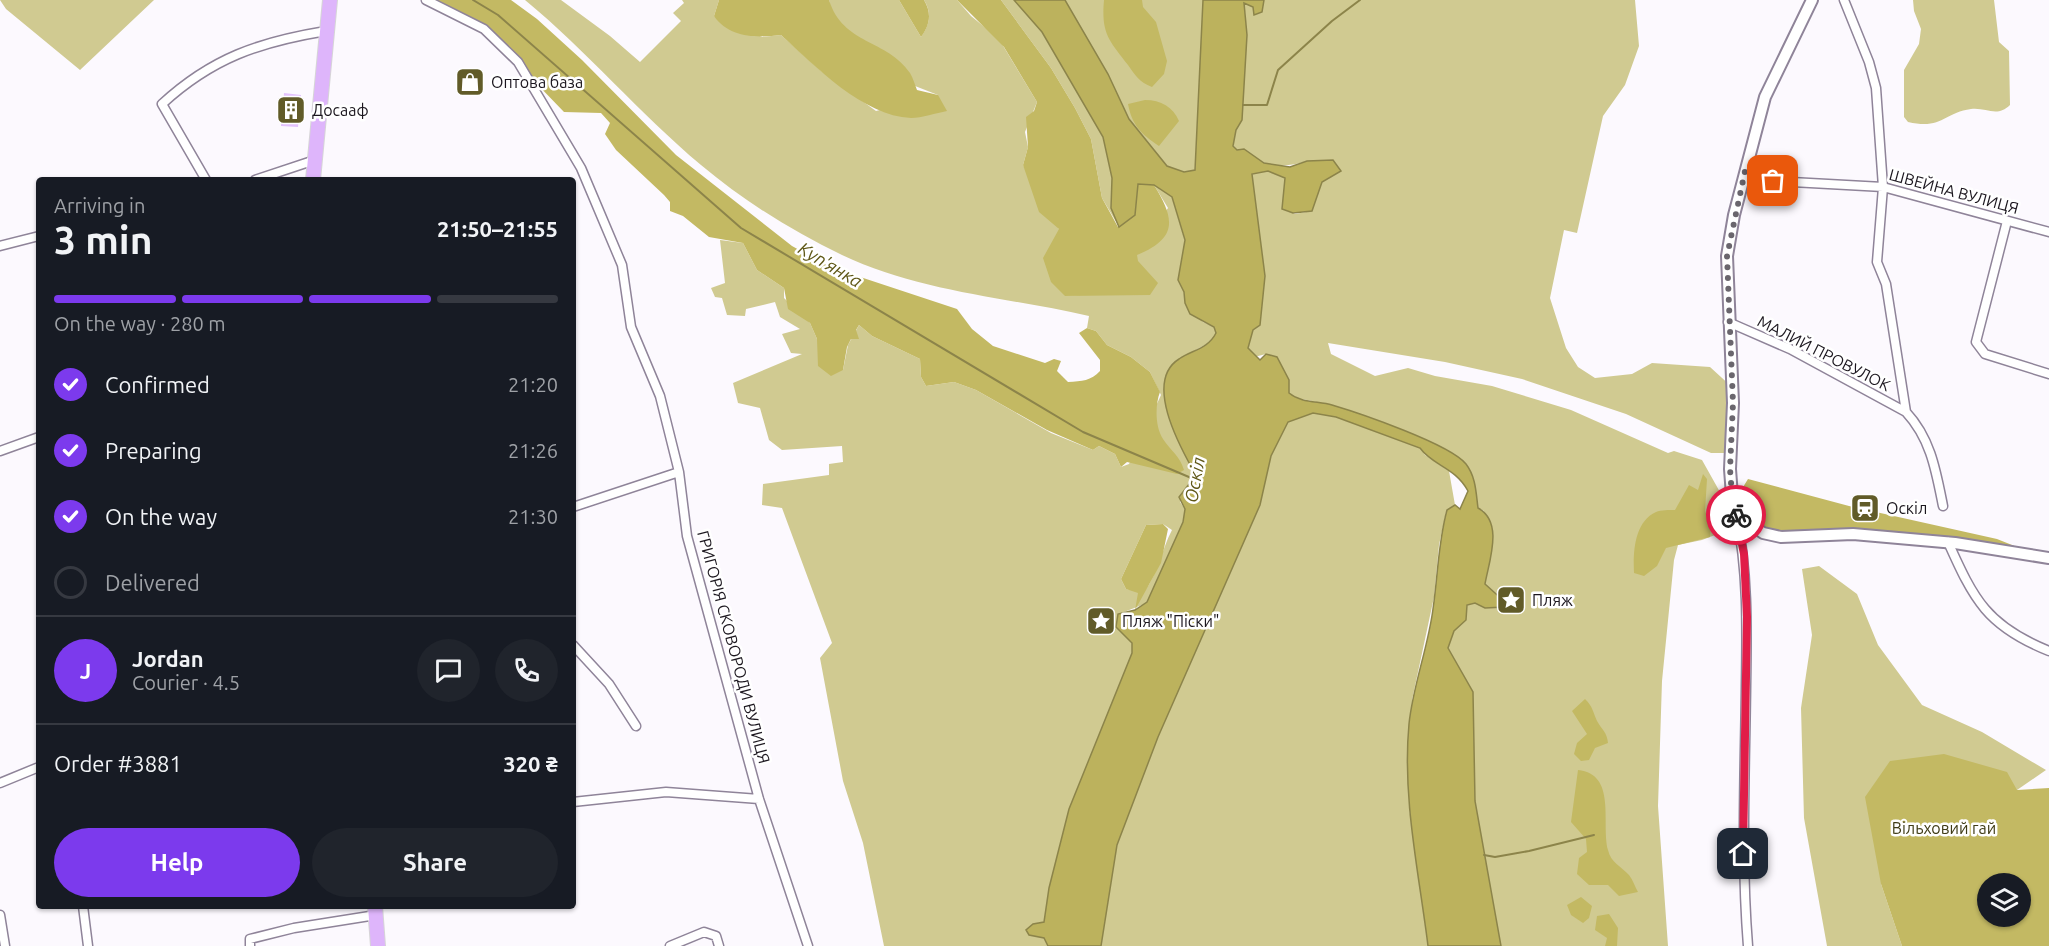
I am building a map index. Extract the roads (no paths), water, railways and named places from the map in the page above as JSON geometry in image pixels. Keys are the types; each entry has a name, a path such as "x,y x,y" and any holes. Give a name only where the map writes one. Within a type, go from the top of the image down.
{"main road":[{"path":"313,177 330,0"},
{"path":"376,911 378,946"}],"street":[{"name":"ГРИГОРІЯ СКОВОРОДИ ВУЛИЦЯ","path":"426,0 484,29 518,62 581,168 622,265 631,327 660,396 679,472 687,536 759,799 808,946"},
{"path":"1748,946 1743,876 1747,617 1744,554 1731,487 1733,403 1727,256 1745,171 1765,97 1812,0"},
{"path":"1844,0 1869,62 1876,88 1883,187 1877,262 1886,284 1906,412 1921,428 1935,464 1943,506"},
{"path":"204,177 162,104 189,80 219,61 261,46 326,31"},
{"path":"264,177 315,160"},
{"name":"ШВЕЙНА ВУЛИЦЯ","path":"1745,171 1773,181 1883,187 2049,232"},
{"path":"2007,221 1976,342 1985,354 2049,374"},
{"path":"1,243 36,237"},
{"name":"МАЛИЙ ПРОВУЛОК","path":"1728,322 1790,349 1906,412"},
{"path":"0,451 36,438"},
{"path":"576,506 679,472"},
{"path":"1736,513 1763,533 1781,537 1853,534 1948,542 2049,558"},
{"path":"1948,542 1969,589 1986,614 2035,645 2049,651"},
{"path":"576,648 609,684 636,726"},
{"path":"0,783 36,768"},
{"path":"576,802 666,792 759,799"},
{"path":"83,909 88,946"},
{"path":"250,946 250,939 376,911"},
{"path":"0,915 5,946"},
{"path":"670,946 704,932 716,936 719,946"}],"water":[{"path":"1014,0 1065,0 1108,74 1129,119 1167,166 1184,172 1195,170 1203,0 1264,0 1262,12 1254,15 1253,7 1244,3 1247,35 1242,120 1236,130 1233,146 1237,150 1244,149 1264,163 1290,167 1307,161 1333,160 1341,171 1322,182 1312,211 1293,213 1282,209 1285,178 1268,171 1252,174 1265,276 1260,325 1253,330 1248,348 1260,360 1266,354 1277,357 1289,380 1289,393 1294,396 1345,409 1424,439 1457,456 1472,474 1478,508 1486,514 1493,532 1485,584 1505,602 1504,607 1485,608 1475,603 1467,605 1466,620 1454,631 1448,648 1473,692 1475,801 1501,946 1428,946 1410,808 1407,752 1409,724 1431,624 1442,535 1447,510 1455,505 1460,509 1468,491 1457,477 1431,459 1420,448 1336,417 1313,413 1288,422 1271,456 1260,505 1158,737 1117,845 1101,946 1048,946 1044,938 1029,935 1026,930 1033,924 1044,922 1049,888 1069,809 1132,653 1132,643 1116,627 1118,614 1135,610 1147,602 1183,522 1185,509 1179,497 1193,479 1193,470 1173,430 1164,397 1164,382 1169,369 1179,359 1209,343 1216,333 1214,327 1190,314 1185,303 1184,292 1178,280 1185,240 1172,197 1154,185 1138,184 1135,215 1119,227 1111,208 1112,178 1103,137 1042,32"}],"waterway":[{"name":"Куп'янка","path":"473,0 498,15 741,228 1083,432 1196,480"},
{"path":"1243,105 1267,105 1278,70 1332,21 1360,0"},
{"path":"1484,855 1495,857 1529,851 1594,835"}],"place":[{"name":"Оптова база","path":"470,82"},
{"name":"Досааф","path":"291,110"},
{"name":"Оскіл","path":"1865,508"},
{"name":"Пляж","path":"1511,600"},
{"name":"Пляж \"Піски\"","path":"1101,621"}],"park label":[{"name":"Вільховий гай","path":"1944,828"}]}
